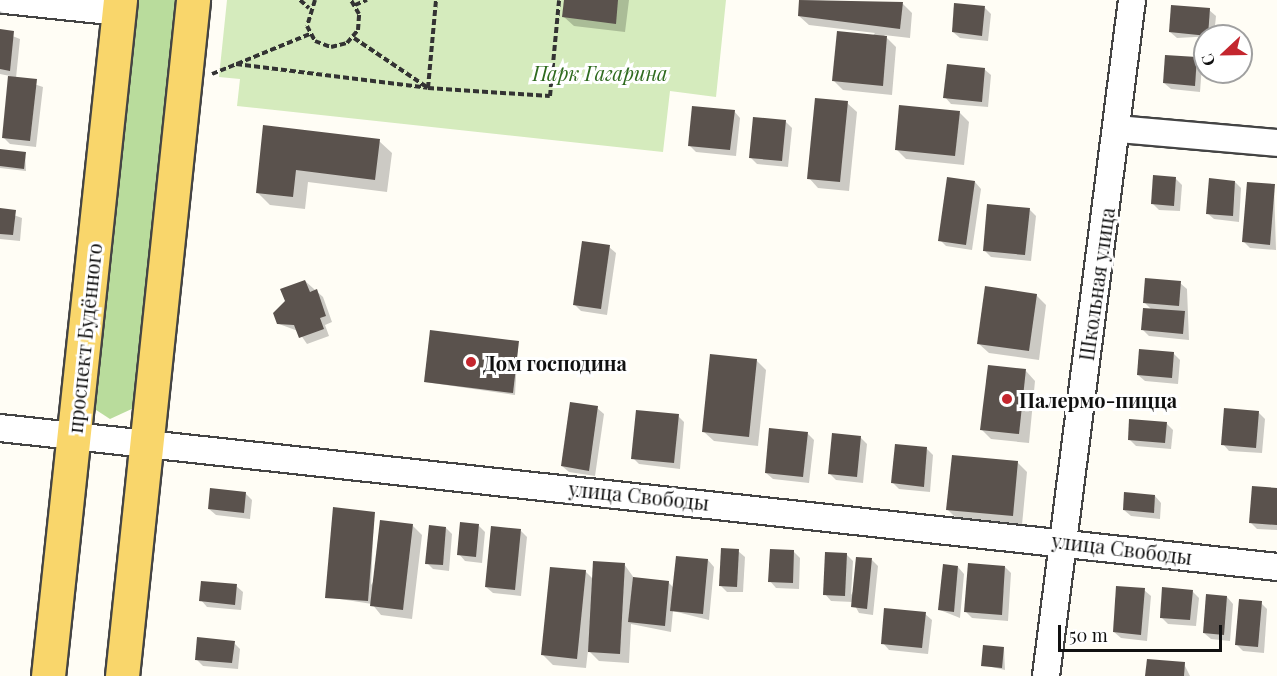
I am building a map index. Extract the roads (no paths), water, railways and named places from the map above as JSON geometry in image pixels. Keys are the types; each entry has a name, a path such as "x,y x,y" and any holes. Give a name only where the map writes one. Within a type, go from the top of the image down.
{"main road":[{"path":"122,676 144,442 193,0"},
{"name":"проспект Будённого","path":"48,676 119,6"}],"street":[{"path":"5,0 119,6"},
{"name":"Школьная улица","path":"1046,676 1059,540 1118,129 1132,0"},
{"path":"1118,129 1277,143"},
{"name":"улица Свободы","path":"0,428 1059,540 1277,567"}],"place":[{"name":"Дом господина","path":"471,362"},
{"name":"Палермо-пицца","path":"1007,399"}],"park label":[{"name":"Парк Гагарина","path":"600,72"}]}
